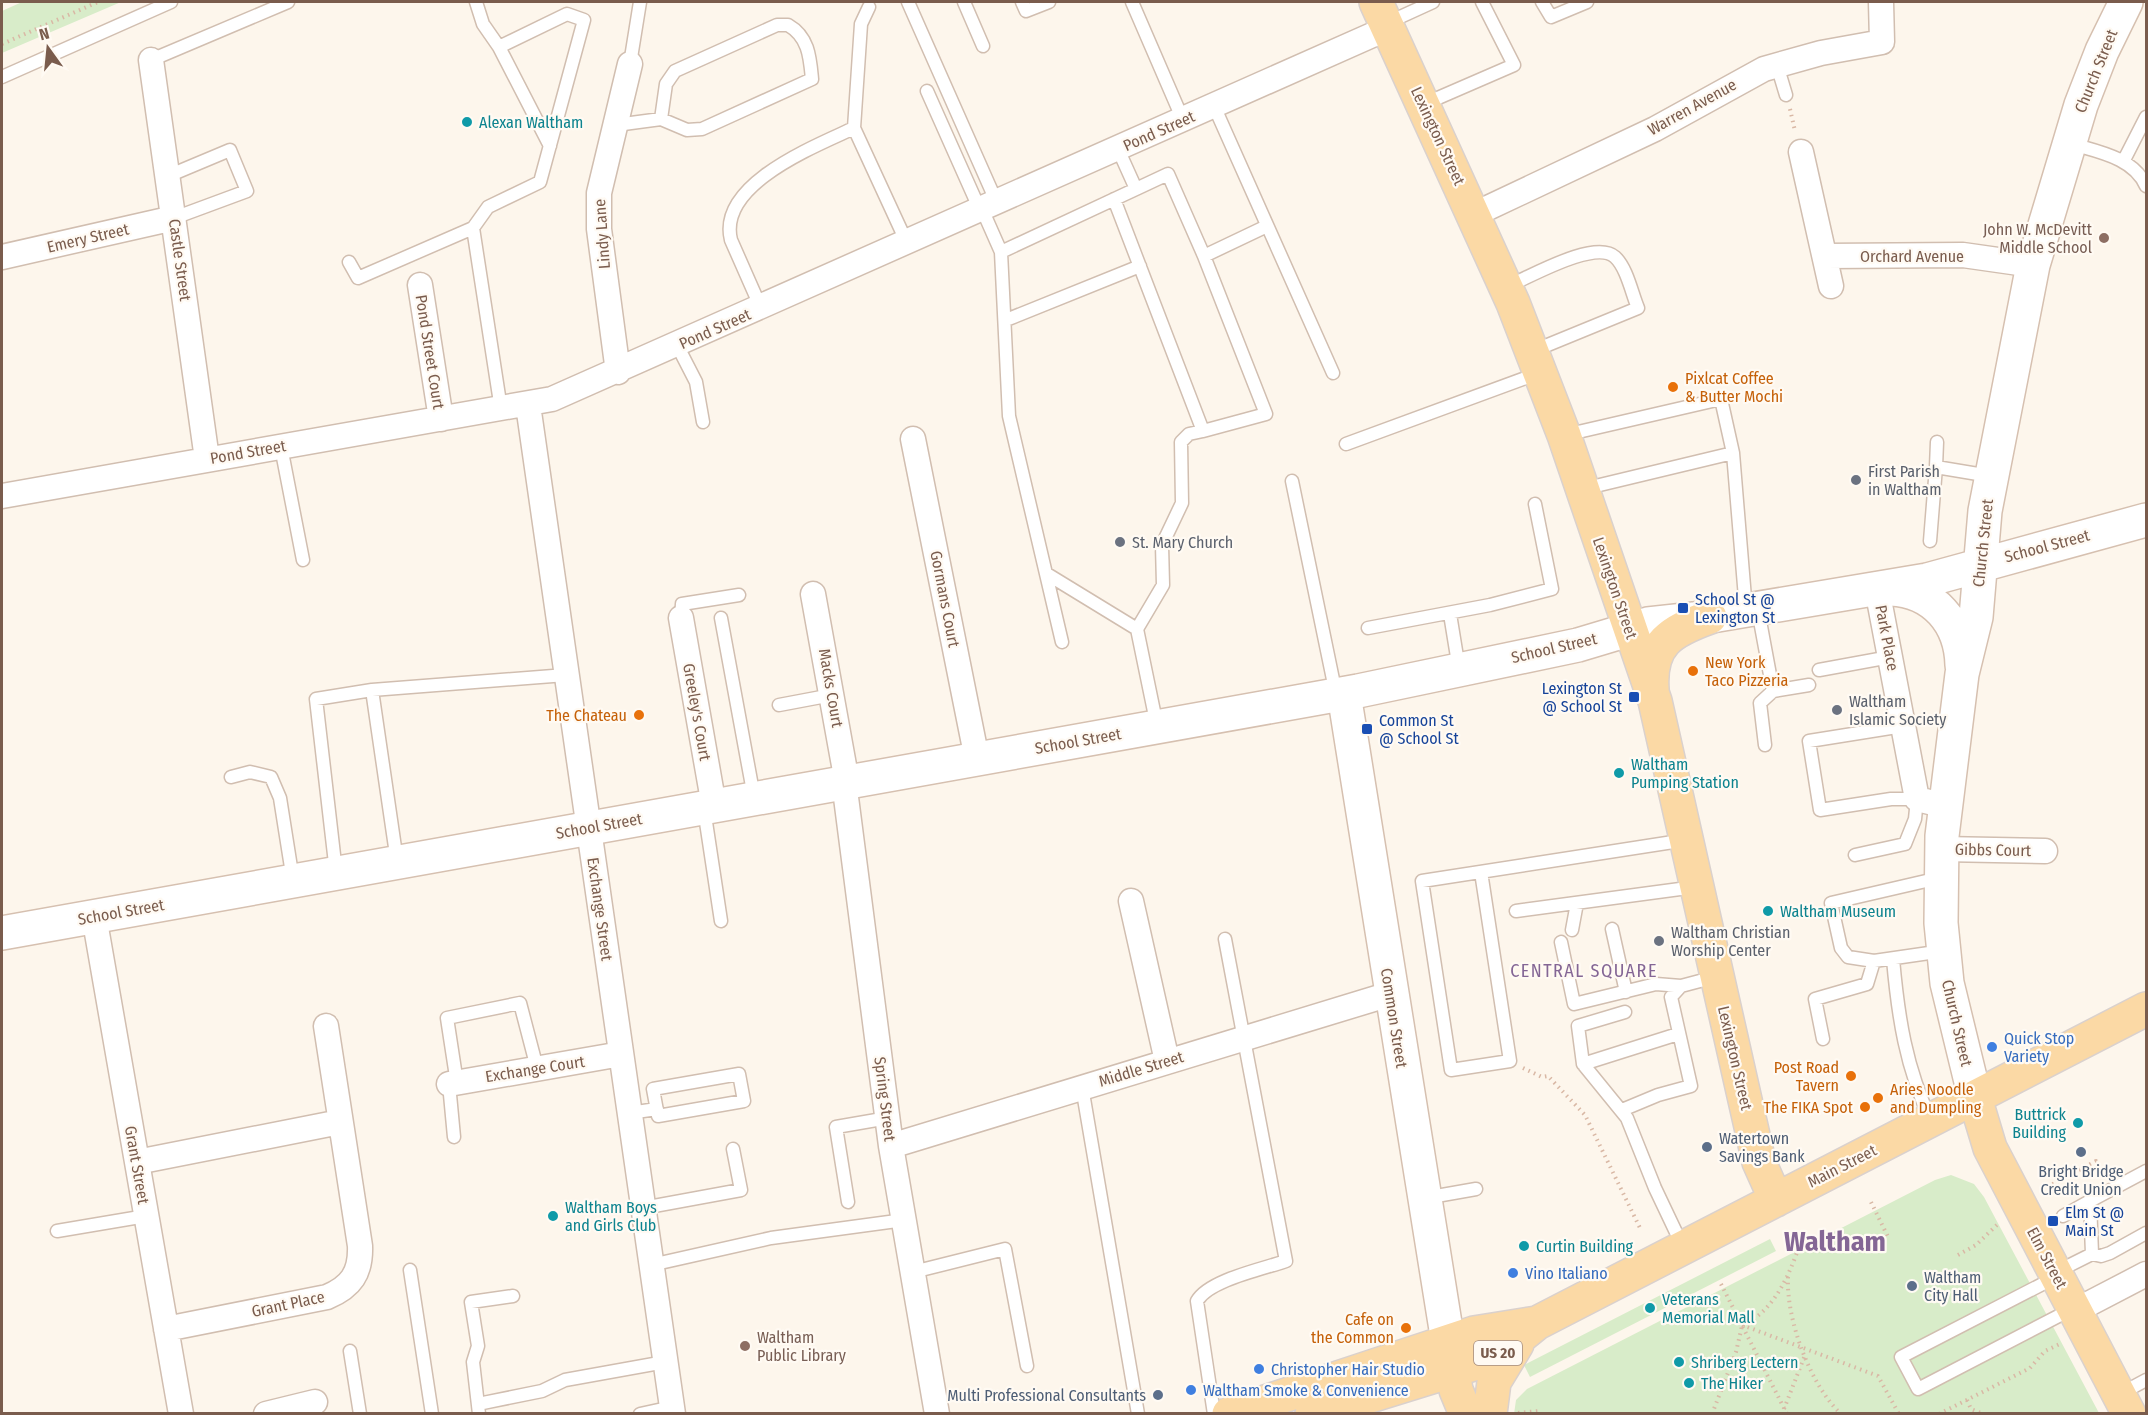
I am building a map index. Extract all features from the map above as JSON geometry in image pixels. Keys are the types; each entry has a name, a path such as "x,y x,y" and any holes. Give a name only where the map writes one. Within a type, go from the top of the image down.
{"main road":[{"name":"Lexington Street","path":"1383,18 1475,214 1536,362 1564,435 1655,701 1759,1162 1776,1200"},
{"path":"1655,701 1653,665 1660,646 1679,630 1710,616"},
{"name":"Main Street","path":"1311,1413 1450,1357 1486,1331 1537,1323 2146,1009"},
{"name":"Elm Street","path":"1975,1098 1988,1144 2074,1309 2132,1396"},
{"path":"1491,1413 1492,1390 1498,1374 1515,1347 1537,1323"},
{"path":"1450,1357 1458,1398 1466,1413"},
{"name":"Main Street","path":"1229,1413 1450,1357"}],"street":[{"name":"Warren Avenue","path":"1475,214 1635,139 1740,80 1777,64 1882,42 1881,2"},
{"name":"Church Street","path":"1975,1098 1950,997 1942,951 1941,863 1932,803 1976,617 1984,511 2033,265 2069,142 2102,51 2126,2"},
{"name":"Pond Street","path":"2,496 528,405 562,396 1214,106 1383,18"},
{"name":"Castle Street","path":"151,60 207,459"},
{"name":"Lindy Lane","path":"618,372 598,206 600,184 630,64"},
{"path":"1801,152 1831,286"},
{"name":"Emery Street","path":"2,257 174,218"},
{"name":"Orchard Avenue","path":"1826,256 1963,255 2033,265"},
{"name":"Pond Street Court","path":"420,285 441,419"},
{"name":"Exchange Street","path":"528,405 672,1410"},
{"name":"Gormans Court","path":"914,439 977,759"},
{"name":"School Street","path":"2,933 1340,695 1578,645 1629,629 1927,580 2146,520"},
{"path":"1877,589 1913,592 1929,600 1943,612 1959,642 1962,674"},
{"name":"Park Place","path":"1877,589 1903,726 1932,803"},
{"name":"Macks Court","path":"813,594 846,782"},
{"name":"Greeley's Court","path":"681,618 709,806"},
{"name":"Common Street","path":"1340,695 1397,993 1424,1198 1450,1357"},
{"name":"Spring Street","path":"846,782 891,1146 937,1413"},
{"name":"Gibbs Court","path":"1941,863 2045,851"},
{"path":"1131,901 1167,1061"},
{"name":"Grant Street","path":"94,916 181,1413"},
{"name":"Middle Street","path":"891,1146 1244,1037 1397,993"},
{"name":"Grant Place","path":"166,1329 327,1297 350,1284 357,1274 360,1246 326,1026"},
{"name":"Exchange Court","path":"453,1084 621,1054"},
{"path":"137,1162 340,1122"},
{"path":"2074,1309 2146,1274"},
{"path":"266,1413 315,1402"}],"lane":[{"path":"2,77 171,2"},
{"path":"151,60 288,2"},
{"path":"476,2 483,24 499,47 550,146"},
{"path":"630,64 640,2"},
{"path":"908,2 1001,252 1009,417 1062,642"},
{"path":"964,2 983,46"},
{"path":"1022,2 1026,11 1049,2"},
{"path":"1132,2 1183,120"},
{"path":"1383,18 1433,2"},
{"path":"1424,105 1514,65 1482,2"},
{"path":"1542,2 1551,17 1587,2"},
{"path":"869,7 861,24 854,128 907,243"},
{"path":"350,262 358,278 473,228 488,207 540,182 584,20 567,14 499,47"},
{"path":"616,125 662,120 687,130 698,130 812,79 810,57 805,40 788,25 777,25 682,67 666,84 662,120"},
{"path":"1777,64 1786,95"},
{"path":"927,91 986,207"},
{"path":"1214,106 1332,373"},
{"path":"2123,162 2146,117"},
{"path":"761,308 731,240 729,229 732,216 768,171 854,128"},
{"path":"2069,142 2123,162 2136,170 2146,186"},
{"path":"1118,149 1136,189"},
{"path":"168,176 230,150 247,191 174,218"},
{"path":"1001,252 1168,174 1204,256 1266,414 1189,434 1180,442 1182,503 1162,545 1163,585 1137,629 1157,727"},
{"path":"1114,200 1203,430"},
{"path":"1204,256 1267,226"},
{"path":"473,228 501,409"},
{"path":"1346,444 1536,362 1638,308 1618,259 1606,252 1598,251 1580,255 1506,287"},
{"path":"1006,320 1140,266"},
{"path":"678,345 686,366 694,375 704,422"},
{"path":"1564,435 1721,399 1733,453 1752,609 1773,691"},
{"path":"1930,541 1937,442"},
{"path":"281,447 303,560"},
{"path":"1582,489 1733,453"},
{"path":"1936,467 1991,476"},
{"path":"1292,481 1340,695"},
{"path":"1368,628 1449,614 1552,589 1535,504"},
{"path":"1047,574 1137,629"},
{"path":"681,618 682,604 740,595"},
{"path":"1449,614 1459,670"},
{"path":"721,618 754,798"},
{"path":"1819,670 1890,657"},
{"path":"336,873 316,699 372,690 566,675"},
{"path":"1765,745 1760,703 1773,691 1809,685"},
{"path":"372,690 397,862"},
{"path":"779,705 832,695"},
{"path":"1903,726 1809,741 1820,810 1891,799 1932,803"},
{"path":"231,777 250,772 271,777 280,798 293,881"},
{"path":"1855,855 1905,844 1915,819 1932,803"},
{"path":"709,806 721,921"},
{"path":"1481,872 1510,1061 1451,1070 1422,881 1686,840"},
{"path":"1941,863 1831,903 1843,952 1853,959 1874,961 1942,951"},
{"path":"1516,911 1696,887"},
{"path":"1572,930 1577,903"},
{"path":"1612,929 1626,992"},
{"path":"1214,1413 1197,1301 1201,1294 1214,1286 1286,1261 1225,939"},
{"path":"1562,942 1574,1004 1656,984 1681,986 1717,977"},
{"path":"1893,959 1901,1030 1914,1081 1931,1120"},
{"path":"1823,1039 1815,999 1867,984 1874,961"},
{"path":"1622,1110 1658,1095 1691,1086 1678,1034 1666,999 1681,986"},
{"path":"454,1137 453,1084 447,1018 520,1003 537,1068"},
{"path":"1625,1012 1578,1026 1583,1064 1622,1110 1683,1248"},
{"path":"1583,1064 1678,1034"},
{"path":"739,1074 744,1101 658,1116 657,1109 653,1089 739,1074"},
{"path":"1082,1088 1138,1413"},
{"path":"629,1113 657,1109"},
{"path":"848,1202 836,1127 888,1118"},
{"path":"643,1208 741,1190 733,1149"},
{"path":"2063,1216 2146,1170"},
{"path":"1424,1198 1476,1189"},
{"path":"2090,1201 2092,1254"},
{"path":"57,1231 146,1216"},
{"path":"651,1265 771,1238 904,1220"},
{"path":"2074,1309 1918,1389 1901,1357 2092,1254 2105,1255 2146,1233"},
{"path":"913,1272 1005,1249 1026,1366"},
{"path":"410,1270 432,1413"},
{"path":"513,1296 471,1302 478,1346 473,1362 479,1409 542,1391 565,1380 665,1362"},
{"path":"350,1352 360,1413"},
{"path":"639,1413 672,1410"}],"path":[{"path":"2,44 98,2"},
{"path":"1786,95 1801,152"},
{"path":"1542,1077 1548,1076 1585,1115 1641,1230"},
{"path":"2036,1189 2043,1190 2096,1161 2110,1190"},
{"path":"1870,1202 1889,1239"},
{"path":"1958,1255 1976,1245 2001,1222"},
{"path":"1712,1413 1736,1352 1742,1326 1762,1313 1788,1277 1802,1239"},
{"path":"1788,1277 1790,1308 1802,1347 1826,1397 1841,1413"},
{"path":"1721,1284 1786,1411"},
{"path":"1742,1326 1878,1376 1899,1413"},
{"path":"1939,1413 2030,1368 2045,1351 2064,1341"},
{"path":"1786,1411 1805,1354"},
{"path":"1967,1400 1970,1411 1983,1413"},
{"path":"1508,1413 1539,1411"}],"green space":[{"path":"22,2 121,2 2,53 2,11"},
{"path":"1951,1175 1974,1184 1984,1197 2099,1413 1514,1414 1516,1400 1527,1389 1935,1180"},
{"path":"1770,1239 1776,1251 1530,1377 1524,1365"}],"place":[{"name":"Alexan Waltham","path":"467,122"},
{"name":"John W. McDevitt Middle School","path":"2104,238"},
{"name":"Pixlcat Coffee & Butter Mochi","path":"1673,387"},
{"name":"First Parish in Waltham","path":"1856,480"},
{"name":"St. Mary Church","path":"1120,542"},
{"name":"School St @ Lexington St","path":"1683,608"},
{"name":"New York Taco Pizzeria","path":"1693,671"},
{"name":"Lexington St @ School St","path":"1634,697"},
{"name":"Waltham Islamic Society","path":"1837,710"},
{"name":"The Chateau","path":"639,715"},
{"name":"Common St @ School St","path":"1367,729"},
{"name":"Waltham Pumping Station","path":"1619,773"},
{"name":"Waltham Museum","path":"1768,911"},
{"name":"Waltham Christian Worship Center","path":"1659,941"},
{"name":"Quick Stop Variety","path":"1992,1047"},
{"name":"Post Road Tavern","path":"1851,1076"},
{"name":"Aries Noodle and Dumpling","path":"1878,1098"},
{"name":"The FIKA Spot","path":"1865,1107"},
{"name":"Buttrick Building","path":"2078,1123"},
{"name":"Watertown Savings Bank","path":"1707,1147"},
{"name":"Bright Bridge Credit Union","path":"2081,1152"},
{"name":"Waltham Boys and Girls Club","path":"553,1216"},
{"name":"Elm St @ Main St","path":"2053,1221"},
{"name":"Curtin Building","path":"1524,1246"},
{"name":"Vino Italiano","path":"1513,1273"},
{"name":"Waltham City Hall","path":"1912,1286"},
{"name":"Veterans Memorial Mall","path":"1650,1308"},
{"name":"Cafe on the Common","path":"1406,1328"},
{"name":"Waltham Public Library","path":"745,1346"},
{"name":"Shriberg Lectern","path":"1679,1362"},
{"name":"Christopher Hair Studio","path":"1259,1369"},
{"name":"The Hiker","path":"1689,1383"},
{"name":"Waltham Smoke & Convenience","path":"1191,1390"},
{"name":"Multi Professional Consultants","path":"1158,1395"}],"district":[{"name":"CENTRAL SQUARE","path":"1584,971"},
{"name":"Waltham","path":"1835,1241"}]}
